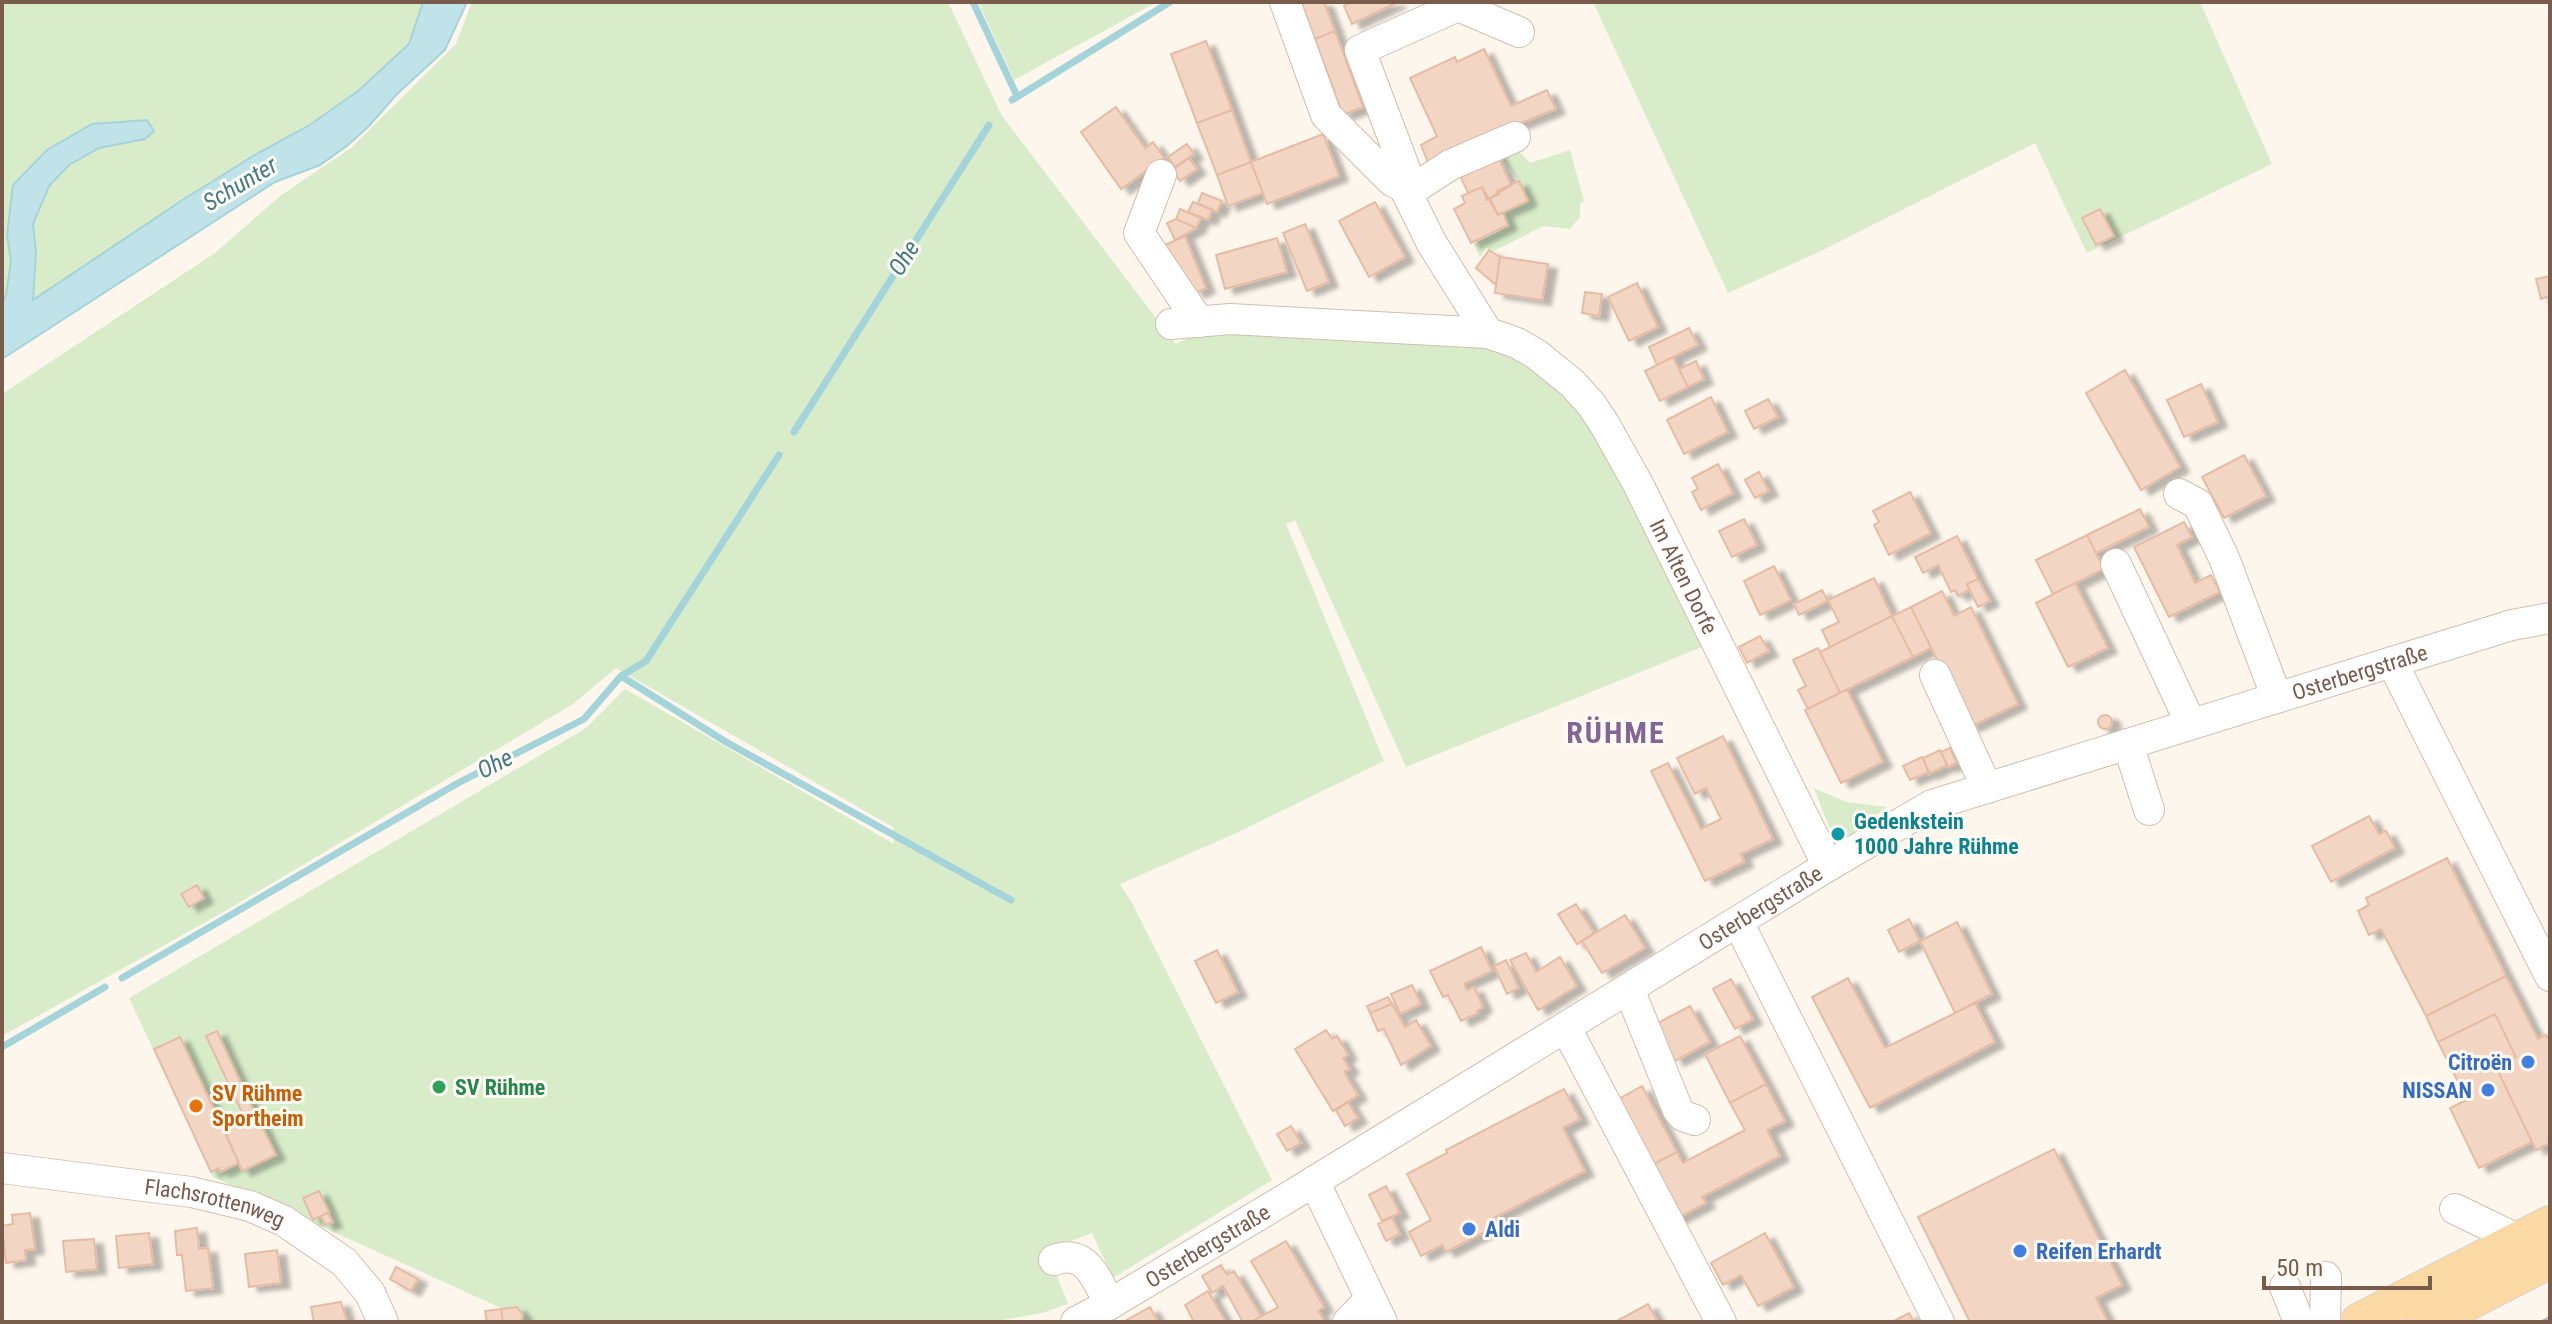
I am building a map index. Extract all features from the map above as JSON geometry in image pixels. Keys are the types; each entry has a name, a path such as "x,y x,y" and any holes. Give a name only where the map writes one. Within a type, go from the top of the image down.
{"main road":[{"path":"2360,1322 2540,1241"},
{"path":"2427,1322 2540,1241"}],"street":[{"path":"1285,2 1326,115 1392,181 1406,190"},
{"path":"1488,333 1431,242 1406,190 1406,172 1353,38 1458,6 1519,32"},
{"path":"1406,190 1450,165 1515,137"},
{"name":"Im Alten Dorfe","path":"1161,175 1139,233 1185,323 1230,319 1488,333 1517,343 1552,366 1591,404 1638,484 1828,866"},
{"path":"2179,494 2198,504 2217,544 2277,698"},
{"path":"2116,564 2191,724"},
{"name":"Osterbergstraße","path":"1095,1315 1923,810 2512,625 2550,618"},
{"path":"2392,662 2550,976"},
{"path":"1935,675 1987,788"},
{"path":"2128,744 2149,810"},
{"path":"1738,922 1939,1322"},
{"path":"1629,989 1678,1110 1683,1116 1695,1120"},
{"path":"1566,1028 1721,1322"},
{"name":"Flachsrottenweg","path":"2,1168 191,1192 250,1206 284,1221 344,1262 370,1293 383,1322"},
{"path":"1314,1181 1376,1311 1348,1322"},
{"path":"2455,1209 2540,1241"},
{"path":"1054,1260 1079,1257 1086,1264 1095,1315"},
{"path":"2325,1322 2326,1277"},
{"path":"2285,1287 2299,1322"}],"green space":[{"path":"2,2 423,2 406,47 355,92 298,131 181,201 71,276 2,316"},
{"path":"472,2 948,2 1002,116 1176,344 1233,327 1490,343 1521,355 1590,419 1702,647 1406,767 1295,520 1286,524 1384,761 1234,834 1120,884 1272,1180 1113,1278 1092,1233 1047,1250 1068,1304 1042,1313 991,1322 504,1322 501,1308 213,1177 129,998 586,728 625,689 894,844 893,827 616,668 573,704 227,910 2,1036 2,394 215,253 280,196 351,148 456,44"},
{"path":"978,2 1157,2 1014,80"},
{"path":"1593,2 2200,2 2272,164 2087,253 2035,143 1819,252 1728,293"},
{"path":"1516,148 1530,163 1570,150 1584,201 1580,204 1580,217 1570,229 1543,226 1494,251 1486,248 1480,257 1474,244 1509,227 1503,213 1528,201 1519,181 1500,156"},
{"path":"1814,788 1847,802 1887,807 1836,845"}],"water":[{"name":"Schunter","path":"423,2 467,2 445,50 348,145 320,165 275,182 2,359 2,304 11,261 7,235 13,185 47,150 92,124 147,120 154,131 145,139 99,148 69,165 49,186 33,224 36,252 33,300 181,201 308,126 358,91 409,44"}],"building":[{"path":"1301,2 1324,2 1335,31 1315,39"},
{"path":"1351,2 1398,2 1352,24 1344,6"},
{"path":"1335,31 1363,107 1343,115 1315,39"},
{"path":"1206,41 1232,110 1197,123 1171,54"},
{"path":"1484,49 1511,106 1547,90 1556,109 1481,139 1430,167 1421,145 1437,136 1410,78 1455,57 1457,62"},
{"path":"1116,107 1145,148 1153,142 1164,158 1121,189 1081,132"},
{"path":"1232,110 1251,162 1217,175 1197,123"},
{"path":"1323,134 1339,176 1267,204 1251,162"},
{"path":"1187,144 1194,154 1175,167 1168,157"},
{"path":"1496,152 1511,185 1487,200 1482,187 1468,193 1458,171"},
{"path":"1189,158 1197,169 1180,181 1173,170"},
{"path":"1251,162 1263,193 1228,206 1217,175"},
{"path":"1519,181 1528,201 1498,215 1490,198 1499,194 1497,191"},
{"path":"1482,187 1498,215 1503,213 1508,225 1471,243 1454,209 1465,203 1462,196"},
{"path":"1202,193 1222,201 1217,212 1198,203"},
{"path":"1193,202 1212,210 1208,220 1188,212"},
{"path":"1375,202 1405,257 1369,277 1339,221"},
{"path":"1180,209 1201,218 1196,228 1176,219"},
{"path":"2100,209 2114,236 2096,245 2082,218"},
{"path":"1176,219 1196,228 1175,240 1167,223"},
{"path":"1305,224 1329,282 1307,291 1283,233"},
{"path":"1185,236 1206,288 1196,293 1165,245"},
{"path":"1277,238 1287,272 1225,289 1216,255"},
{"path":"1489,250 1500,257 1496,285 1476,268"},
{"path":"1500,257 1548,264 1542,300 1495,293"},
{"path":"2550,276 2550,296 2541,299 2536,279"},
{"path":"1637,283 1658,327 1629,341 1608,297"},
{"path":"1585,292 1602,294 1599,316 1582,313"},
{"path":"1689,328 1698,345 1657,365 1649,347"},
{"path":"1673,357 1688,387 1660,401 1645,371"},
{"path":"1696,361 1704,379 1688,387 1679,369"},
{"path":"2125,370 2180,467 2141,490 2086,393"},
{"path":"2201,384 2218,422 2184,437 2167,400"},
{"path":"1711,397 1728,432 1684,454 1667,420"},
{"path":"1768,399 1778,417 1754,429 1745,411"},
{"path":"2244,455 2266,496 2224,518 2202,477"},
{"path":"1718,464 1733,493 1701,510 1692,492 1698,489 1692,478"},
{"path":"1759,472 1769,491 1755,498 1745,480"},
{"path":"1910,492 1931,533 1889,555 1874,525 1879,522 1873,511"},
{"path":"2140,509 2149,527 2096,553 2087,535"},
{"path":"1744,519 1757,545 1732,557 1719,531"},
{"path":"2184,522 2192,537 2177,545 2195,583 2211,575 2220,592 2169,617 2134,547"},
{"path":"2087,535 2104,569 2053,594 2036,560"},
{"path":"1957,536 1978,579 1967,584 1969,590 1958,596 1955,590 1951,592 1938,565 1923,573 1915,557"},
{"path":"1774,566 1791,600 1760,615 1744,581"},
{"path":"1874,578 1892,616 1830,647 1822,630 1839,622 1828,600"},
{"path":"1978,579 1990,601 1978,607 1967,584"},
{"path":"2075,583 2108,648 2068,667 2036,603"},
{"path":"1822,590 1828,601 1799,615 1794,604"},
{"path":"1942,591 1954,616 1971,607 2018,704 1970,727 1911,607"},
{"path":"1911,607 1931,648 1913,657 1892,616"},
{"path":"1892,616 1913,657 1840,693 1820,652"},
{"path":"1760,636 1769,651 1747,663 1739,647"},
{"path":"1818,648 1840,693 1808,709 1798,690 1806,686 1793,660"},
{"path":"1847,689 1883,762 1841,783 1805,710"},
{"path":"2105,715 2112,722 2105,729 2098,722"},
{"path":"1723,736 1773,839 1741,854 1744,862 1705,881 1651,771 1668,763 1701,829 1721,819 1706,788 1695,794 1677,758"},
{"path":"1950,748 1957,763 1948,767 1941,752"},
{"path":"1940,750 1947,765 1929,774 1923,758"},
{"path":"1922,757 1929,772 1910,780 1903,766"},
{"path":"2369,816 2379,834 2386,831 2395,848 2331,882 2312,846"},
{"path":"2447,858 2506,976 2426,1016 2381,929 2369,935 2358,911 2369,905 2366,898"},
{"path":"197,885 204,898 189,907 181,894"},
{"path":"1576,904 1594,933 1577,944 1558,914"},
{"path":"1625,915 1645,948 1602,973 1582,941"},
{"path":"1909,919 1920,941 1899,952 1888,930"},
{"path":"1957,922 1992,994 1955,1013 1920,941"},
{"path":"1481,947 1492,971 1464,984 1467,990 1474,987 1483,1007 1461,1021 1448,995 1443,997 1430,971"},
{"path":"1217,950 1238,992 1216,1003 1195,961"},
{"path":"1526,953 1536,972 1560,957 1577,986 1538,1010 1510,960"},
{"path":"1506,960 1519,988 1507,994 1494,966"},
{"name":"Citroën","path":"2506,976 2538,1039 2546,1035 2550,1042 2550,1143 2536,1150 2496,1067 2516,1057 2495,1014 2438,1042 2426,1016"},
{"path":"1848,978 1885,1048 1975,1003 1995,1042 1870,1108 1812,997"},
{"path":"1731,979 1753,1019 1735,1029 1713,989"},
{"path":"1412,985 1421,1004 1400,1014 1391,994"},
{"path":"1388,997 1392,1004 1370,1013 1367,1006"},
{"path":"1392,1004 1405,1027 1416,1020 1431,1046 1401,1065 1384,1029 1378,1031 1370,1013"},
{"path":"1690,1006 1710,1042 1675,1061 1656,1024"},
{"name":"NISSAN","path":"2495,1014 2516,1057 2496,1067 2532,1142 2479,1168 2450,1108 2473,1097 2465,1081 2459,1084 2438,1042"},
{"path":"1326,1030 1332,1039 1337,1036 1348,1055 1343,1058 1350,1069 1344,1072 1358,1095 1333,1111 1295,1049"},
{"path":"217,1031 256,1116 246,1121 206,1036"},
{"path":"1740,1036 1766,1084 1730,1103 1705,1054"},
{"name":"SV Rühme Sportheim","path":"180,1037 239,1163 220,1172 219,1168 211,1172 154,1049"},
{"path":"1766,1084 1785,1121 1767,1130 1780,1156 1702,1197 1706,1203 1672,1221 1644,1169 1677,1152 1683,1163 1745,1130 1730,1103"},
{"path":"1642,1086 1677,1152 1644,1169 1610,1104"},
{"path":"1564,1089 1580,1119 1563,1128 1585,1171 1492,1219 1496,1226 1446,1252 1442,1245 1421,1256 1409,1232 1431,1220 1407,1174 1447,1153 1446,1150"},
{"path":"1348,1102 1358,1118 1345,1126 1336,1110"},
{"path":"241,1111 246,1121 257,1116 276,1155 242,1171 220,1120"},
{"path":"1291,1126 1301,1143 1287,1151 1277,1134"},
{"name":"Reifen Erhardt","path":"2054,1149 2122,1285 2096,1298 2108,1322 1970,1322 1918,1217"},
{"path":"1386,1186 1400,1213 1382,1221 1369,1195"},
{"path":"319,1191 329,1212 313,1220 303,1198"},
{"path":"30,1213 35,1249 25,1250 26,1260 6,1263 2,1226 13,1224 12,1215"},
{"path":"328,1213 333,1222 325,1225 321,1216"},
{"path":"1392,1217 1400,1234 1386,1241 1378,1224"},
{"path":"197,1228 199,1249 208,1248 213,1288 186,1291 182,1255 177,1255 175,1231"},
{"path":"149,1233 153,1264 119,1268 116,1236"},
{"path":"1765,1233 1794,1287 1758,1306 1741,1275 1723,1285 1711,1263"},
{"path":"94,1239 97,1269 66,1272 63,1241"},
{"path":"1286,1241 1324,1307 1318,1311 1324,1320 1251,1322 1278,1307 1251,1261"},
{"path":"277,1250 281,1283 249,1287 245,1254"},
{"path":"1221,1265 1227,1275 1234,1271 1261,1316 1251,1322 1243,1322 1223,1286 1212,1293 1202,1276"},
{"path":"396,1267 418,1279 411,1291 390,1279"},
{"path":"1208,1291 1226,1322 1194,1322 1185,1305"},
{"path":"341,1302 347,1322 314,1322 311,1307"},
{"path":"1648,1304 1658,1322 1615,1322"},
{"path":"517,1307 523,1315 521,1322 503,1322 501,1309"},
{"path":"1150,1307 1158,1322 1123,1322"},
{"path":"501,1309 503,1322 487,1322 485,1311"},
{"path":"1909,1313 1914,1322 1892,1322"}],"waterway":[{"path":"973,2 1017,96"},
{"name":"Ohe","path":"1012,100 1170,2"},
{"name":"Ohe","path":"794,432 989,125"},
{"name":"Ohe","path":"122,978 458,783 584,719 621,676 646,661 779,455"},
{"path":"621,676 726,742 1011,900"},
{"name":"Ohe","path":"2,1047 105,987"}],"tram line":[{"path":"2540,1322 2550,1317"}],"place":[{"name":"Gedenkstein 1000 Jahre Rühme","path":"1838,834"},
{"name":"Citroën","path":"2528,1062"},
{"name":"SV Rühme","path":"439,1087"},
{"name":"NISSAN","path":"2488,1090"},
{"name":"SV Rühme Sportheim","path":"196,1106"},
{"name":"Aldi","path":"1469,1229"},
{"name":"Reifen Erhardt","path":"2020,1251"}],"district":[{"name":"RÜHME","path":"1616,733"}]}
